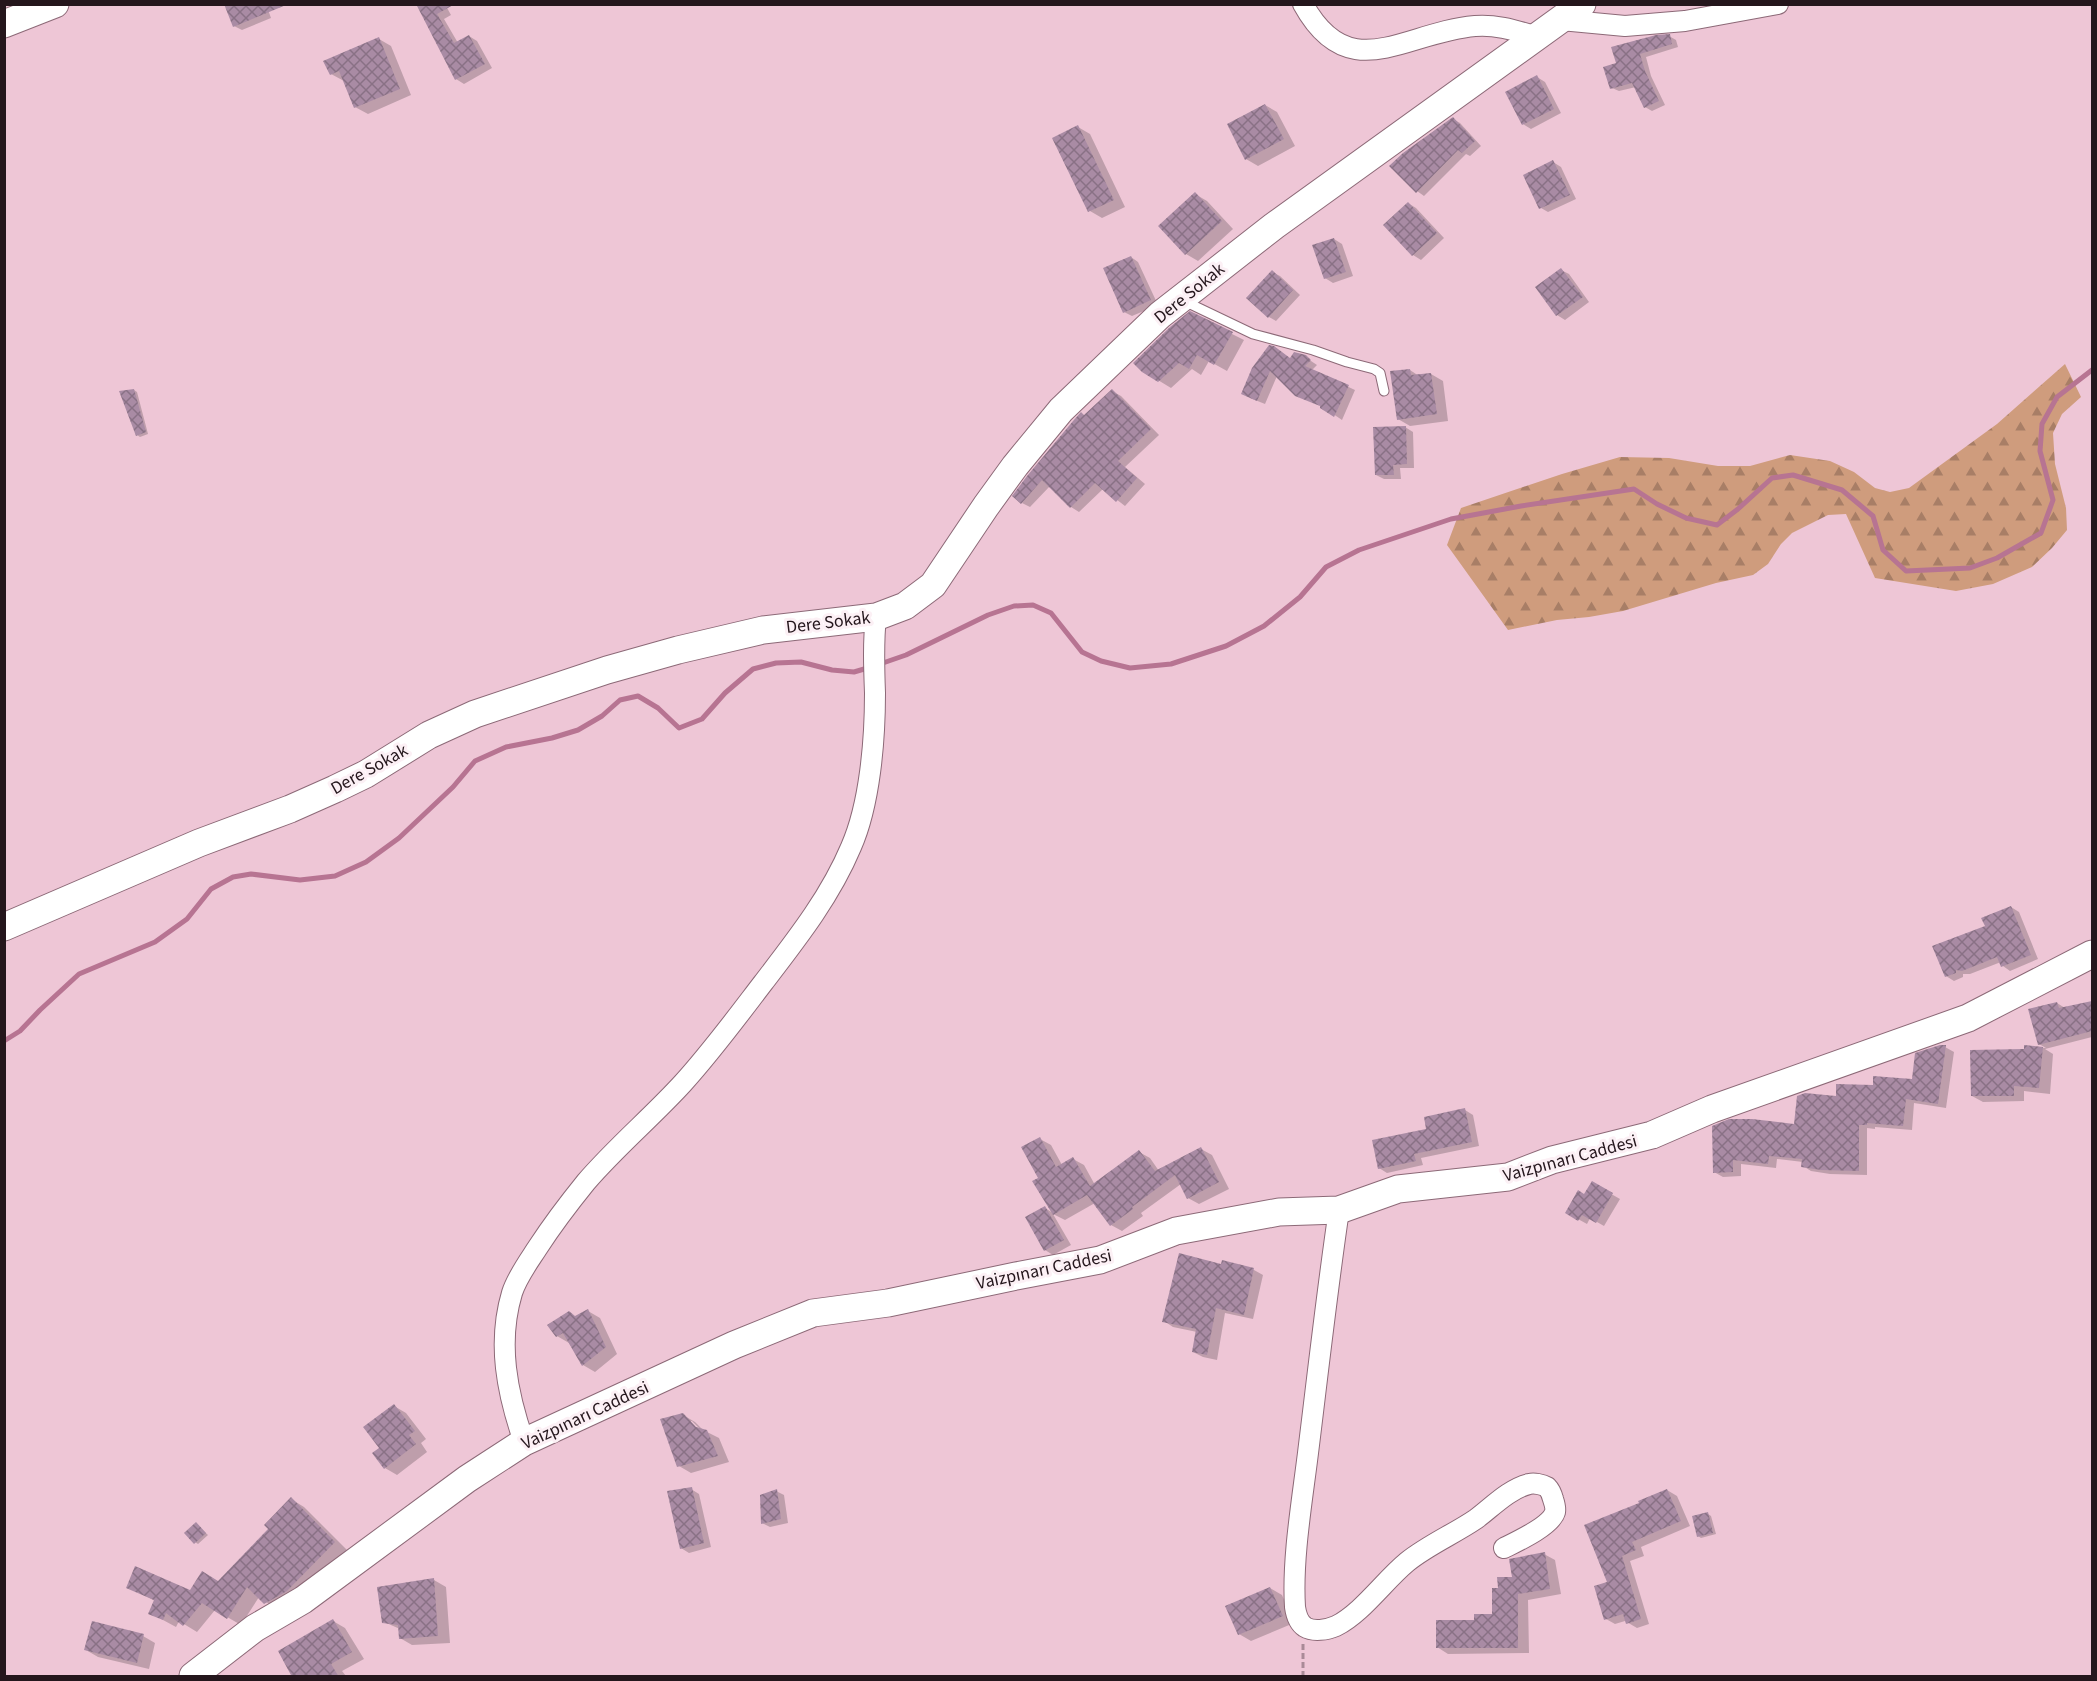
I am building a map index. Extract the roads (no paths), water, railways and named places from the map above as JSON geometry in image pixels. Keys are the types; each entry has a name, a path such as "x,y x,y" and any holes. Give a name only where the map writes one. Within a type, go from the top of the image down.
{"street":[{"path":"4,24 55,4"},
{"path":"1303,4 1315,25 1327,38 1360,52 1476,26 1495,26 1538,37"},
{"path":"1571,12 1625,26 1685,21 1778,4"},
{"name":"Dere Sokak","path":"4,927 199,843 290,809 335,789 366,774 429,735 475,714 607,670 678,650 763,630 876,616 905,606 933,585 998,490 1061,410 1160,315 1274,226 1571,12"},
{"path":"524,1442 507,1383 503,1349 507,1314 513,1290 529,1260 552,1226 587,1181 682,1083 718,1042 817,910 838,873 852,846 861,817 872,756 873,642 876,616"},
{"name":"Vaizpınarı Caddesi","path":"193,1677 255,1628 303,1600 467,1479 524,1442 734,1345 813,1312 888,1303 1100,1260 1176,1231 1279,1212 1339,1210 1398,1189 1508,1177 1552,1160 1652,1136 1713,1109 1968,1018 2092,954"},
{"path":"1339,1210 1299,1530 1295,1610 1298,1619 1311,1629 1336,1626 1407,1562 1476,1519 1516,1489 1529,1484 1546,1486 1554,1501 1555,1511 1552,1518 1532,1533 1504,1548"}],"lane":[{"path":"1180,299 1253,334 1374,369 1380,373 1384,391"}],"waterway":[{"path":"880,664 906,655 988,615 1014,606 1033,605 1051,613 1082,652 1101,661 1130,668 1171,664 1226,646 1264,626 1300,597 1326,567 1359,550 1451,519 1634,489 1657,504 1686,518 1717,525 1772,478 1793,475 1842,490 1873,516 1883,550 1906,571 1970,568 1997,558 2041,533 2053,500 2040,451 2042,424 2057,397 2092,370"},
{"path":"4,1041 20,1031 79,974 155,942 187,919 211,889 233,877 251,874 300,880 335,876 366,862 399,838 453,787 475,761 506,747 552,738 578,730 602,716 620,700 638,696 658,708 679,728 702,719 725,693 753,669 776,663 801,662 832,670 854,672 871,667"}]}
